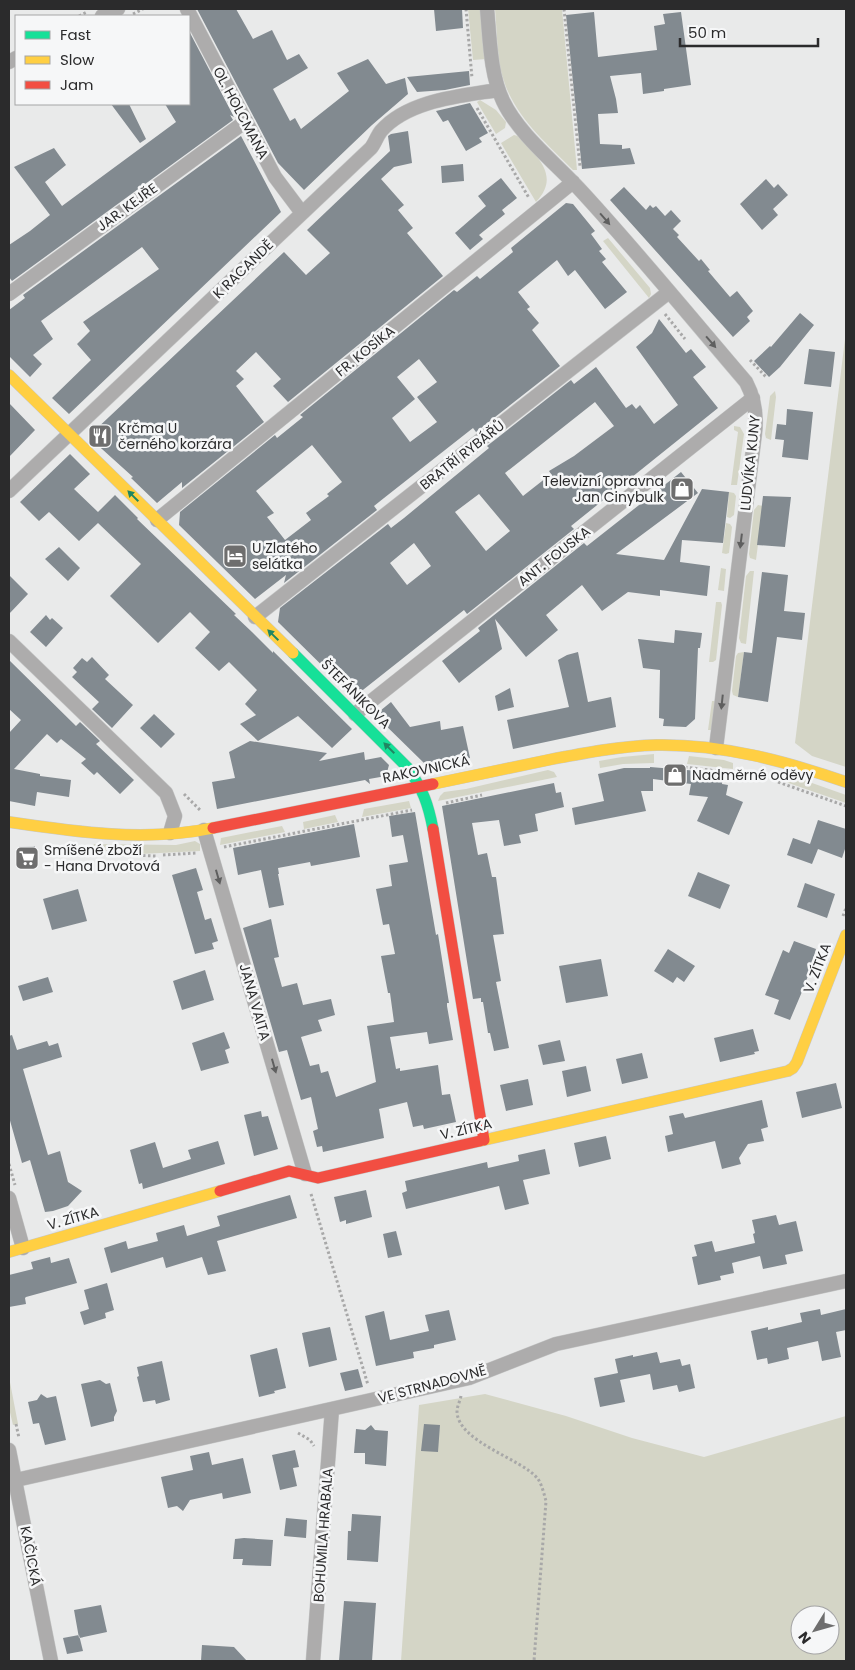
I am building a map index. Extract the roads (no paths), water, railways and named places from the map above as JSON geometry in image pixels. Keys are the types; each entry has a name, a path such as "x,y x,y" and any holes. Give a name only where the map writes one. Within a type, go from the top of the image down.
{"street":[{"path":"104,15 118,9"},
{"name":"OL. HOLCMANA","path":"187,9 275,177 302,213"},
{"name":"LUDVÍKA KUNY","path":"487,9 494,79 504,104 522,130 577,177 669,292 746,382 753,398 756,415 756,434 716,748"},
{"name":"K RACANDĚ","path":"9,491 371,148 381,131 417,108 433,102 498,90"},
{"name":"JAR. KEJŘE","path":"9,294 246,121"},
{"name":"FR. KOSÍKA","path":"157,520 577,177"},
{"name":"BRATŘÍ RYBÁŘŮ","path":"255,617 669,292"},
{"name":"ŠTEFÁNIKOVA","path":"9,375 355,714 408,768 420,786 429,806 484,1140"},
{"name":"ANT. FOUSKA","path":"355,714 753,398"},
{"path":"9,641 166,793 175,816 170,833"},
{"name":"RAKOVNICKÁ","path":"9,822 89,832 148,835 204,830 611,749 670,744 716,748 786,763 846,782"},
{"name":"JANA VAITA","path":"204,830 305,1174"},
{"name":"V. ZÍTKA","path":"9,1252 289,1171 318,1178 794,1068 846,935"},
{"path":"9,1198 24,1248"},
{"name":"VE STRNADOVNĚ","path":"16,1480 469,1378 556,1344 846,1281"},
{"name":"BOHUMILA HRABALA","path":"313,1661 332,1409"},
{"name":"KAČICKÁ","path":"9,1450 52,1661"}],"place":[{"name":"Krčma U černého korzára","path":"100,436"},
{"name":"Televizní opravna Jan Cinybulk","path":"682,489"},
{"name":"U Zlatého selátka","path":"235,556"},
{"name":"Nadměrné oděvy","path":"675,775"},
{"name":"Smíšené zboží - Hana Drvotová","path":"27,858"}]}
